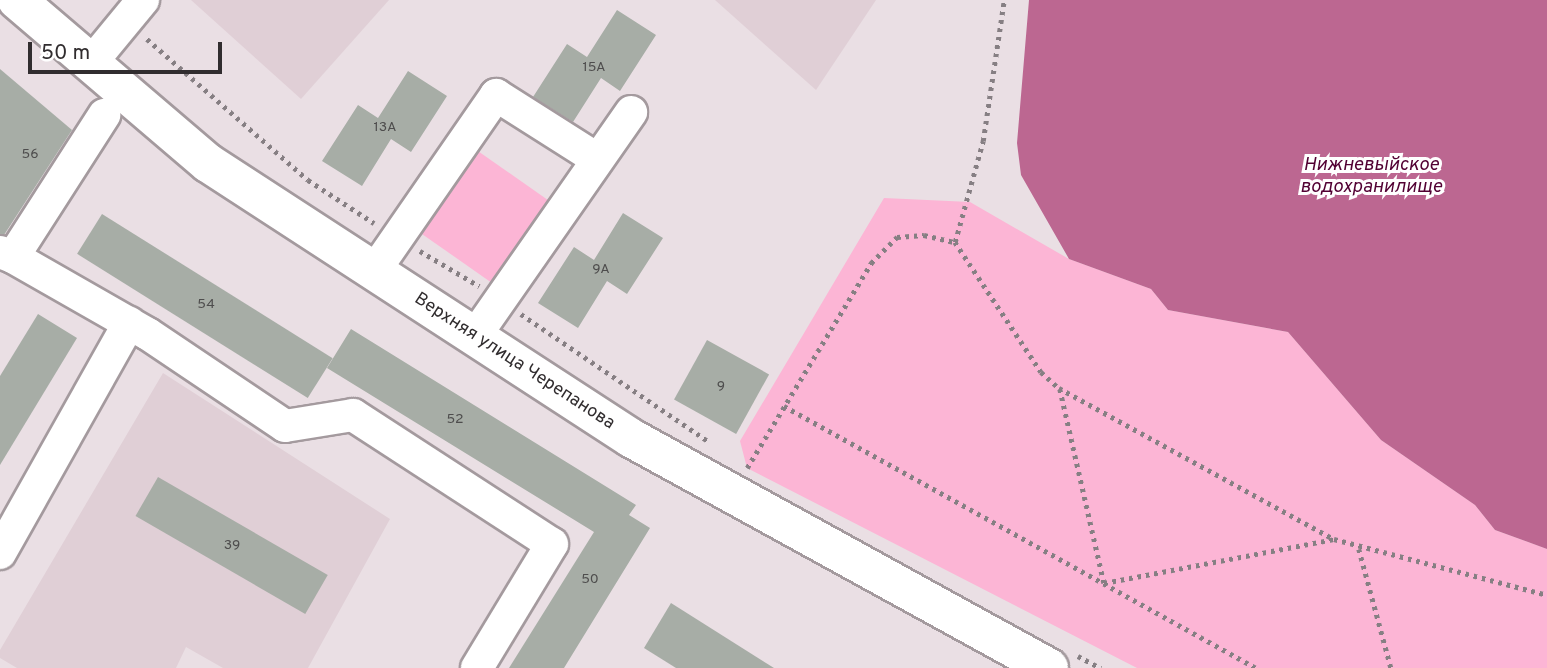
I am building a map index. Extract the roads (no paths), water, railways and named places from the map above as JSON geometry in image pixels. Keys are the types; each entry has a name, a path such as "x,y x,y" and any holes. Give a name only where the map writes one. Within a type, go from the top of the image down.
{"main road":[{"name":"Верхняя улица Черепанова","path":"17,0 208,163 692,474 1058,659"}],"lane":[{"path":"91,63 134,10"},
{"path":"375,271 496,95 597,159"},
{"path":"475,336 631,112"},
{"path":"104,114 6,255 129,323 285,426 354,415 552,544 477,668"},
{"path":"0,553 129,323"}],"water":[{"name":"Нижневыйское водохранилище","path":"1029,0 1547,0 1547,549 1495,530 1475,505 1381,440 1288,332 1168,310 1151,289 1069,259 1021,175 1017,143"}]}
